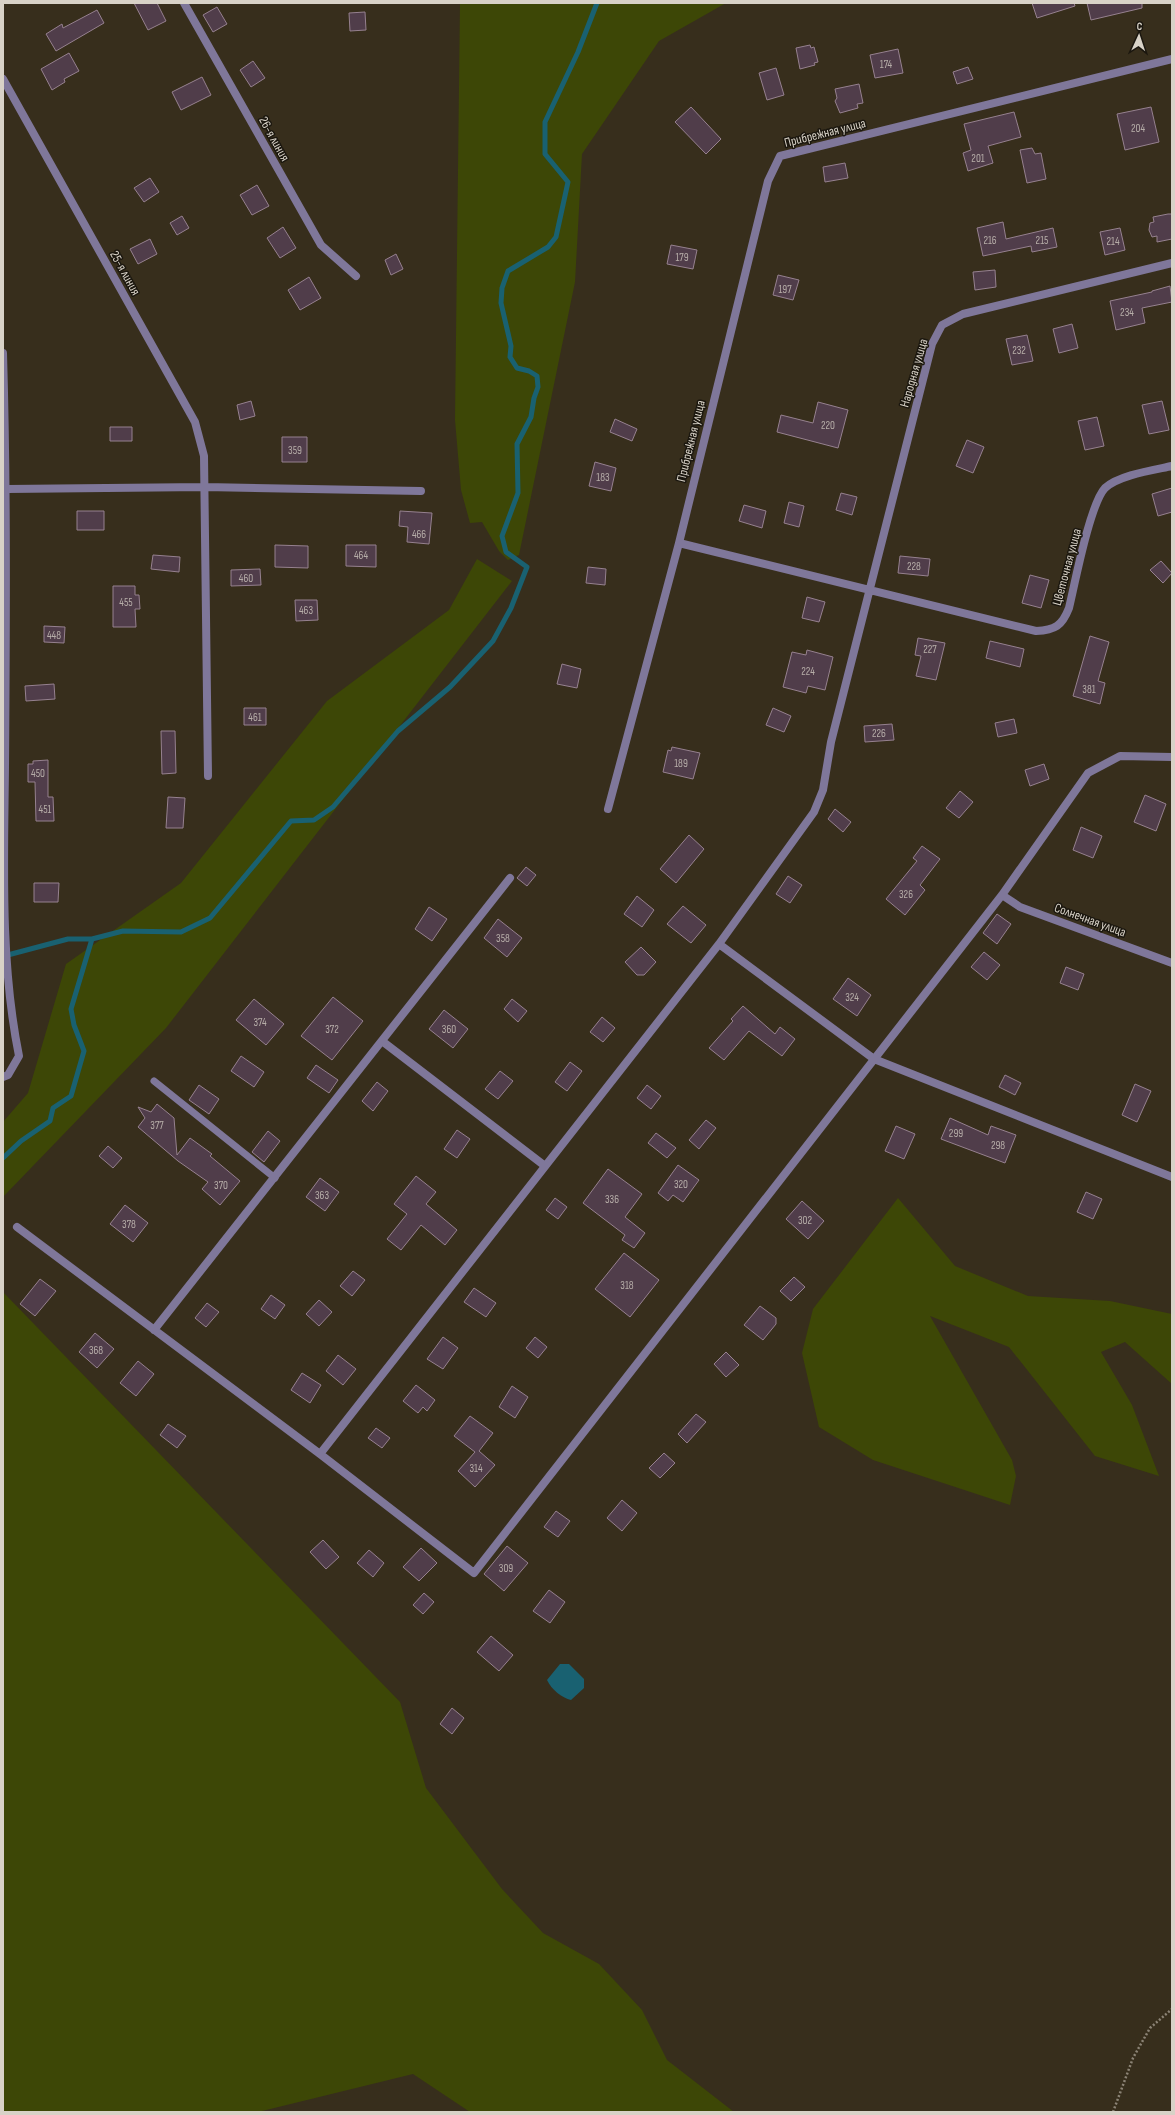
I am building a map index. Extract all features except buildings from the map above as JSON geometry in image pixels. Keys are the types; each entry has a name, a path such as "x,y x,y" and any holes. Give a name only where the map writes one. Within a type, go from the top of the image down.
{"street":[{"name":"26-я линия","path":"184,3 321,245 356,276"},
{"name":"Прибрежная улица","path":"679,544 768,181 780,156 1172,59"},
{"name":"25-я линия","path":"3,79 195,422 204,456 208,776"},
{"name":"Народная улица","path":"320,1454 719,944 814,812 823,790 831,742 871,590 932,344 942,325 963,314 1172,263"},
{"path":"3,353 7,489 4,949 13,1030 19,1056 8,1075 3,1078"},
{"name":"Цветочная улица","path":"679,544 1036,631 1050,630 1064,621 1069,608 1094,507 1106,488 1126,477 1172,466"},
{"path":"7,489 205,487 421,491"},
{"path":"608,809 679,544"},
{"path":"17,1227 320,1454 474,1573 1002,895 1088,773 1120,756 1172,758"},
{"path":"154,1330 510,878"},
{"name":"Солнечная улица","path":"1002,895 1020,907 1172,963"},
{"path":"719,944 874,1059 1172,1178"},
{"path":"382,1041 546,1166"}],"lane":[{"path":"154,1081 274,1178"}],"path":[{"path":"1113,2112 1133,2058 1150,2028 1172,2009"}],"green space":[{"path":"460,3 726,3 659,41 582,154 575,282 519,555 508,560 499,551 482,522 470,523 461,490 455,420"},
{"path":"477,559 512,581 166,1028 3,1197 3,1122 28,1093 66,964 181,883 327,701 449,610"},
{"path":"898,1198 955,1266 1028,1296 1110,1301 1172,1314 1172,1384 1125,1342 1101,1352 1132,1405 1159,1476 1095,1456 1009,1347 930,1316 1012,1460 1016,1476 1010,1505 873,1460 819,1427 802,1353 813,1309"},
{"path":"3,1292 400,1702 426,1788 502,1889 543,1933 599,1964 642,2010 667,2060 734,2112 470,2112 413,2074 258,2112 3,2112"}],"water":[{"path":"560,1664 569,1664 584,1679 584,1688 571,1700 557,1693 547,1680"}],"waterway":[{"path":"3,1158 21,1141 50,1121 53,1108 71,1096 84,1051 74,1025 71,1009 92,939 123,931 181,932 210,918 291,821 314,820 333,807 398,731 450,687 493,641 511,608 527,567 506,552 502,536 518,493 517,444 531,417 534,398 538,387 537,376 529,371 517,368 510,357 511,346 501,303 502,288 508,271 548,247 556,237 568,182 545,154 545,122 578,52 597,3"},
{"path":"4,956 68,939 92,939"}]}
